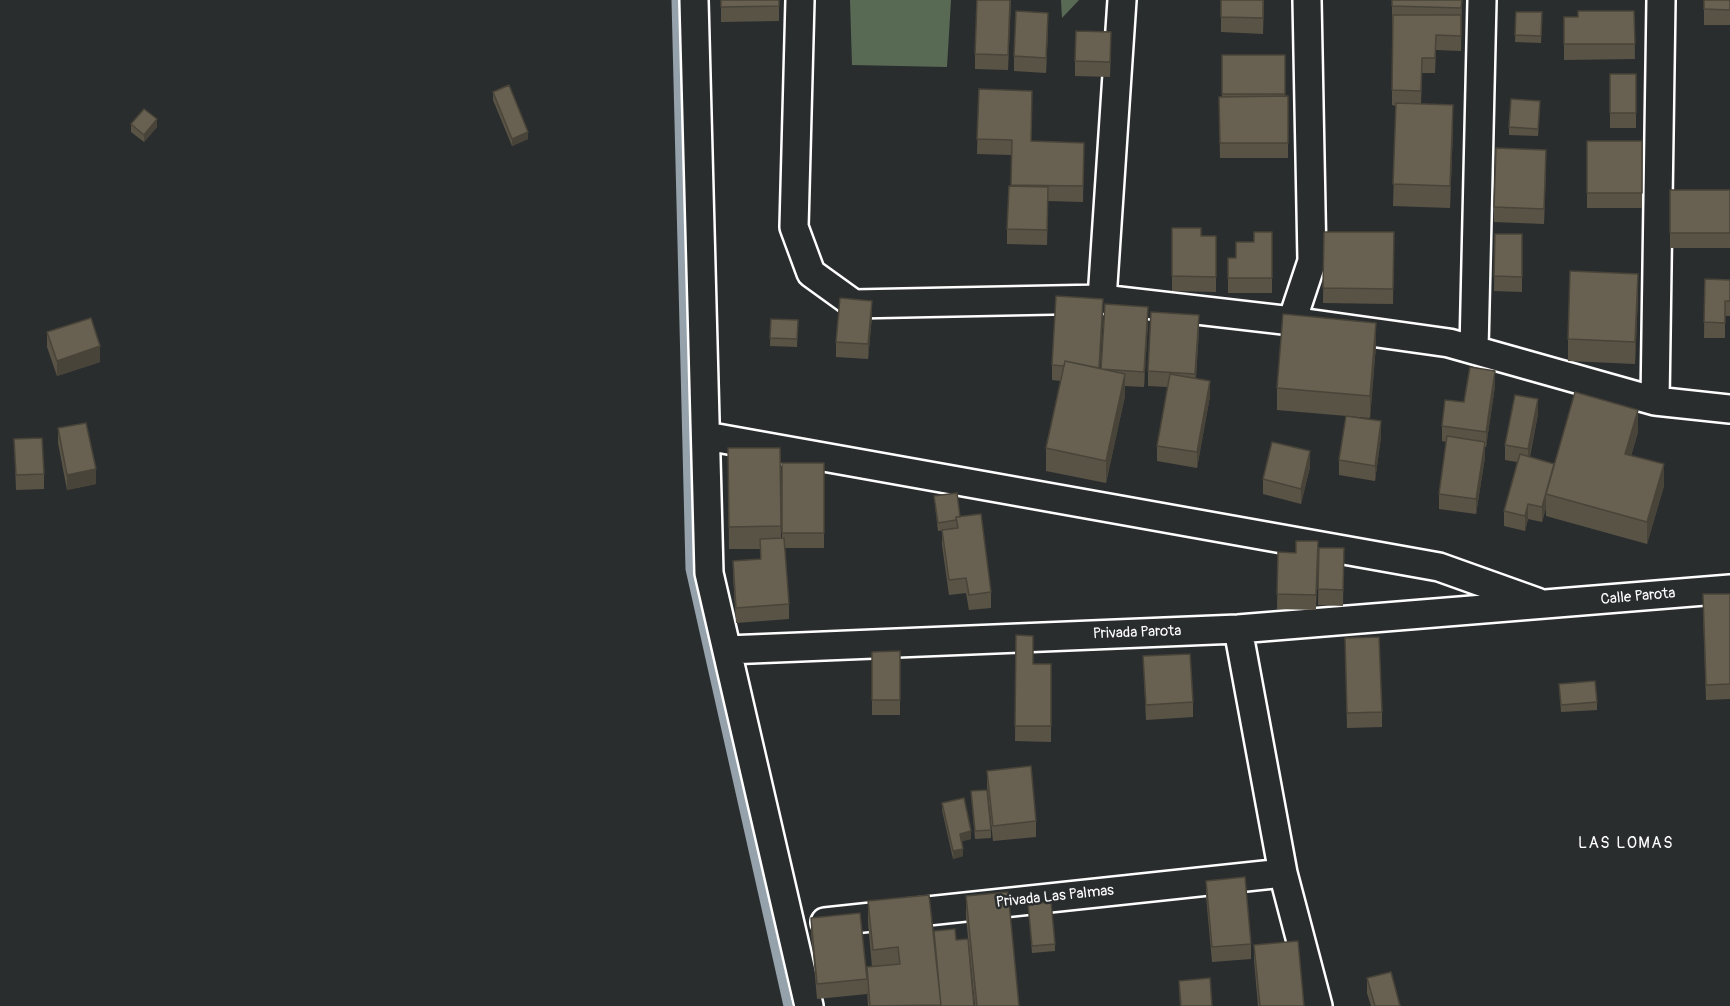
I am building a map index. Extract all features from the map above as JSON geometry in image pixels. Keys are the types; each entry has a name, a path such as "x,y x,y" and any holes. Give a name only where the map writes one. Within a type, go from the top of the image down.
{"street":[{"path":"694,0 709,573 809,1006"},
{"path":"800,0 794,227 811,273 854,304 1102,299 1292,321 1474,349 1655,400 1730,409"},
{"path":"1102,299 1122,0"},
{"path":"1292,321 1312,261 1307,0"},
{"path":"1474,349 1482,0"},
{"path":"1655,400 1661,0"},
{"path":"706,436 1439,567 1547,606"},
{"name":"Calle Parota","path":"1547,606 1730,589"},
{"name":"Privada Parota","path":"726,650 1238,629 1547,606"},
{"path":"1238,629 1283,873 1317,1006"},
{"name":"Privada Las Palmas","path":"791,926 1283,873"}],"green space":[{"path":"850,0 951,0 947,67 852,65"},
{"path":"1061,0 1079,0 1062,18"}],"building":[{"path":"721,0 779,0 779,6 721,7"},
{"path":"977,0 1010,0 1008,55 975,54"},
{"path":"1221,0 1263,0 1263,18 1221,17"},
{"path":"1392,0 1462,0 1461,8 1392,6"},
{"path":"1704,0 1730,0 1730,10 1704,9"},
{"path":"1016,11 1048,13 1046,58 1014,56"},
{"path":"1578,11 1634,11 1635,44 1564,44 1564,17 1578,17"},
{"path":"1516,12 1542,12 1541,36 1515,35"},
{"path":"1393,15 1461,15 1461,36 1436,35 1435,58 1422,58 1421,91 1392,90"},
{"path":"1076,31 1111,32 1110,62 1075,61"},
{"path":"1222,55 1285,55 1285,94 1222,94"},
{"path":"1610,74 1636,74 1636,113 1610,113"},
{"path":"509,85 528,132 512,139 493,92"},
{"path":"979,89 1032,91 1031,141 1084,143 1083,186 1011,185 1012,140 977,139"},
{"path":"1288,96 1288,143 1220,143 1219,97"},
{"path":"1511,99 1540,101 1538,129 1509,127"},
{"path":"1396,103 1453,105 1450,186 1393,184"},
{"path":"144,109 157,119 144,135 131,124"},
{"path":"1587,141 1642,141 1642,193 1587,193"},
{"path":"1496,148 1546,150 1544,209 1494,207"},
{"path":"1009,186 1048,187 1047,230 1007,229"},
{"path":"1670,190 1730,190 1730,233 1670,233"},
{"path":"1172,228 1201,228 1201,236 1216,236 1216,277 1172,276"},
{"path":"1254,232 1272,232 1272,278 1228,278 1228,258 1236,258 1236,242 1254,242"},
{"path":"1324,232 1394,232 1393,289 1323,288"},
{"path":"1495,234 1522,234 1522,277 1494,276"},
{"path":"1570,271 1638,274 1635,342 1568,339"},
{"path":"1705,279 1730,280 1730,301 1725,301 1725,323 1704,322"},
{"path":"1056,296 1103,299 1099,368 1065,361 1064,366 1052,365"},
{"path":"840,298 872,301 868,344 836,342"},
{"path":"1105,304 1148,307 1144,372 1101,369"},
{"path":"1151,312 1199,315 1195,374 1148,371"},
{"path":"1283,314 1376,323 1370,396 1277,388"},
{"path":"91,318 100,346 57,361 47,332"},
{"path":"771,319 798,320 797,339 770,338"},
{"path":"1065,361 1125,374 1106,461 1046,448"},
{"path":"1470,367 1495,371 1486,432 1442,426 1445,400 1464,402"},
{"path":"1170,374 1210,381 1197,452 1157,446"},
{"path":"1575,392 1638,410 1625,454 1664,464 1647,522 1546,494"},
{"path":"1515,395 1538,399 1528,449 1505,445"},
{"path":"1346,416 1381,421 1375,466 1339,460"},
{"path":"86,423 96,469 67,475 58,428"},
{"path":"1447,436 1485,442 1476,499 1439,494"},
{"path":"42,438 44,474 16,475 14,439"},
{"path":"1272,442 1310,451 1301,489 1263,479"},
{"path":"728,448 780,448 781,526 729,527"},
{"path":"1520,454 1554,464 1542,507 1528,504 1525,516 1504,511"},
{"path":"782,463 824,463 824,533 782,533"},
{"path":"957,493 960,517 956,517 956,520 938,523 934,496"},
{"path":"981,514 991,592 969,595 966,578 949,580 942,530 958,528 956,517"},
{"path":"784,538 789,604 736,608 733,561 761,559 760,539"},
{"path":"1296,541 1318,541 1316,595 1277,594 1278,552 1296,553"},
{"path":"1319,548 1344,548 1343,590 1318,589"},
{"path":"1703,594 1730,594 1730,684 1706,685"},
{"path":"1016,635 1033,636 1033,664 1051,664 1051,726 1015,726"},
{"path":"1379,637 1382,712 1347,713 1345,638"},
{"path":"900,651 900,700 872,700 872,652"},
{"path":"1190,654 1193,702 1146,705 1143,656"},
{"path":"1595,681 1597,702 1561,705 1559,684"},
{"path":"1031,766 1036,821 993,826 987,771"},
{"path":"987,790 991,830 975,831 971,791"},
{"path":"964,798 971,831 960,834 963,849 953,851 942,803"},
{"path":"1245,877 1251,944 1212,947 1206,881"},
{"path":"1008,892 1019,1006 977,1006 966,896"},
{"path":"929,895 941,1005 870,1006 867,967 900,964 898,947 873,950 868,901"},
{"path":"1051,902 1055,944 1032,946 1028,904"},
{"path":"860,913 867,979 817,984 811,918"},
{"path":"955,929 956,940 968,939 974,1006 941,1006 934,931"},
{"path":"1298,941 1304,1006 1260,1006 1254,945"},
{"path":"1391,972 1400,1006 1375,1006 1367,978"},
{"path":"1210,978 1212,1006 1181,1006 1179,981"}],"waterway":[{"path":"676,0 690,569 788,1006"}],"district":[{"name":"LAS LOMAS","path":"1626,844"}]}
